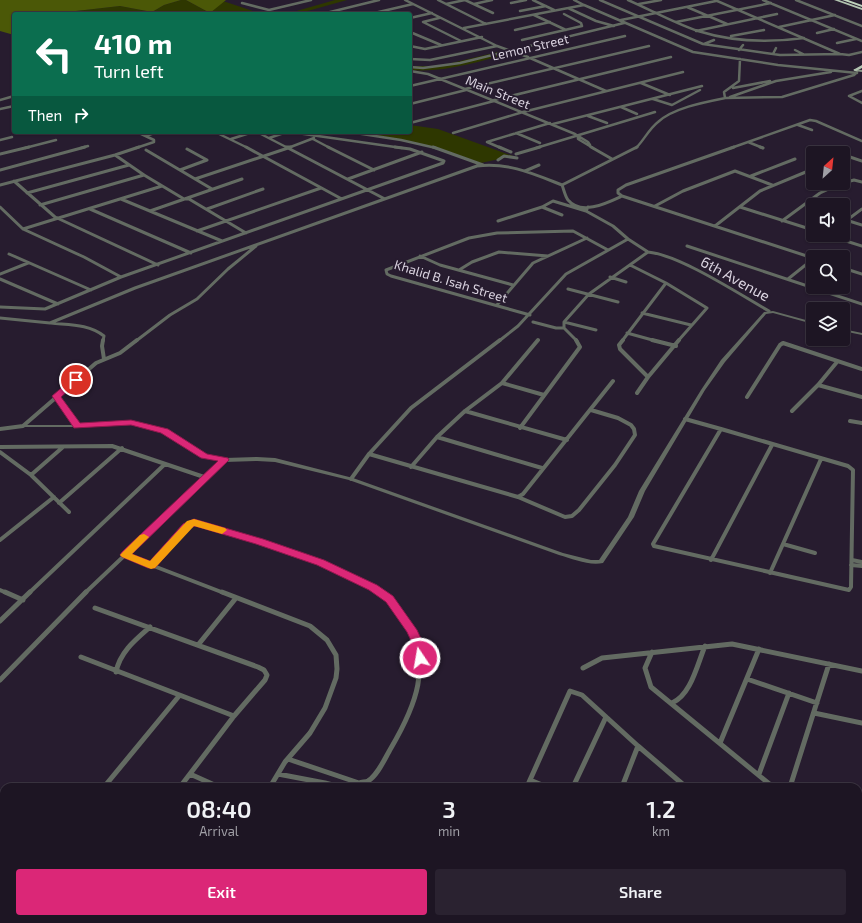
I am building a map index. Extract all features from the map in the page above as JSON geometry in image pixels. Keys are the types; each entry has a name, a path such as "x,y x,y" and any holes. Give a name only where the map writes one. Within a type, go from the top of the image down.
{"highway":[{"path":"836,0 862,9"},
{"path":"844,0 862,9"},
{"path":"854,0 862,2"},
{"path":"856,71 862,66"}],"main road":[{"path":"856,71 862,72"}],"street":[{"path":"245,0 242,2 269,10 311,0"},
{"path":"330,12 379,0"},
{"path":"405,0 432,12 497,46 513,51 606,91"},
{"path":"438,0 486,24"},
{"path":"445,4 465,0 493,13"},
{"path":"474,4 492,0"},
{"path":"511,3 526,0"},
{"path":"533,0 554,10"},
{"path":"574,0 693,52 740,59 856,71"},
{"path":"600,0 636,17 703,44 773,54 849,55 862,52"},
{"path":"628,0 696,31 727,37 774,42 804,38"},
{"path":"638,4 661,0"},
{"path":"716,0 840,54"},
{"path":"721,0 621,20 694,51 779,63 856,71"},
{"path":"763,0 862,40"},
{"path":"796,0 862,26"},
{"path":"675,22 771,3"},
{"path":"379,12 413,4"},
{"path":"464,28 584,5"},
{"path":"520,11 546,6"},
{"path":"687,7 727,24"},
{"path":"568,8 596,21 614,26"},
{"path":"412,17 432,12"},
{"path":"534,14 567,30"},
{"path":"522,40 579,27 582,24 564,14"},
{"path":"696,31 777,14"},
{"path":"778,27 835,15"},
{"path":"439,18 423,22 461,42"},
{"path":"515,30 550,22"},
{"path":"412,67 423,68 460,63 625,23"},
{"path":"816,33 834,29"},
{"path":"727,37 764,30"},
{"path":"412,33 441,46"},
{"name":"Lemon Street","path":"412,85 625,36"},
{"path":"412,46 425,49 482,37"},
{"path":"837,43 857,38"},
{"path":"703,44 714,40"},
{"path":"739,50 743,45"},
{"path":"412,59 430,60 497,46"},
{"path":"412,103 466,89 649,46"},
{"path":"773,54 776,48"},
{"path":"516,50 529,58"},
{"path":"795,50 806,55"},
{"path":"412,122 671,57"},
{"path":"726,98 724,92 739,82 740,59"},
{"path":"731,88 839,70 850,70"},
{"name":"Main Street","path":"412,71 425,73 440,78 551,124 578,136 578,139 612,159"},
{"path":"726,98 782,97 856,71"},
{"path":"453,133 523,112 683,72"},
{"path":"489,164 506,165 562,185 638,146 661,119 707,102 726,98 776,81"},
{"path":"641,82 670,95"},
{"path":"511,152 487,142 516,133 702,86"},
{"path":"652,99 672,106 700,90"},
{"path":"862,91 849,96 862,103"},
{"path":"0,100 12,97"},
{"path":"0,109 12,106"},
{"path":"621,107 637,114"},
{"path":"516,154 655,112"},
{"path":"588,115 607,123"},
{"path":"806,256 622,196 618,193 618,190 626,185 797,124 814,120 862,141"},
{"path":"797,124 812,130"},
{"path":"516,133 540,143"},
{"path":"0,185 115,155 153,143 154,140 142,134"},
{"path":"146,136 152,134"},
{"path":"220,134 340,198"},
{"path":"231,139 247,134"},
{"path":"261,134 383,198"},
{"path":"269,138 281,134"},
{"path":"0,306 43,310 121,277 223,242 246,232 444,162 443,160 410,149 304,134"},
{"path":"363,134 417,142 462,155 484,165"},
{"path":"195,179 288,148 318,136"},
{"path":"0,140 12,137"},
{"path":"313,139 374,170"},
{"path":"0,154 56,140"},
{"path":"748,142 763,148"},
{"path":"0,170 88,146"},
{"path":"180,170 207,160 188,149"},
{"path":"146,150 212,189"},
{"path":"348,179 422,152"},
{"path":"115,155 144,175 184,199 189,199 246,232"},
{"path":"50,323 135,288 383,198 489,164 501,157 505,156 517,158"},
{"path":"850,157 862,161"},
{"path":"751,176 795,159"},
{"path":"498,160 504,162 506,165"},
{"path":"27,193 129,165"},
{"path":"525,172 538,165"},
{"path":"655,206 683,191 738,171 772,185"},
{"path":"715,226 755,195 772,185 806,172"},
{"path":"40,205 144,175"},
{"path":"150,212 242,179"},
{"path":"850,181 854,180 862,182"},
{"path":"14,181 40,205 57,218 158,265"},
{"path":"562,185 569,201 587,209"},
{"path":"23,228 162,186"},
{"path":"197,231 321,188"},
{"path":"207,209 263,189"},
{"path":"782,221 820,193 827,190"},
{"path":"498,221 542,207 554,201 568,207 587,209 604,204 622,196"},
{"path":"121,199 223,242"},
{"path":"0,207 23,228 84,257 121,277"},
{"path":"542,207 562,215"},
{"path":"740,207 806,228"},
{"path":"850,217 862,208"},
{"path":"90,209 191,253"},
{"name":"6th Avenue","path":"587,209 648,252 659,253 696,270 768,311 806,321"},
{"path":"850,221 862,225"},
{"name":"Khalid B. Isah Street","path":"530,315 391,276 386,272 388,268 469,238 487,234 569,230 608,250"},
{"path":"497,305 531,265 587,238"},
{"path":"350,479 369,454 411,408 505,337 530,315 566,274 628,239"},
{"path":"850,242 862,246"},
{"path":"23,426 96,363 124,351 170,315 197,299 228,269 259,243"},
{"path":"687,246 862,304"},
{"path":"459,270 472,262 499,252 550,256"},
{"path":"564,328 564,322 589,294 610,277 648,252"},
{"path":"9,254 91,290"},
{"path":"420,256 440,265 513,285"},
{"path":"0,274 28,263"},
{"path":"788,279 806,264"},
{"path":"630,265 666,283 707,308 706,311 691,325 676,346 648,377 636,393"},
{"path":"850,270 862,274"},
{"path":"610,277 626,282"},
{"path":"0,279 58,304"},
{"path":"648,377 618,347 666,283"},
{"path":"568,289 618,302"},
{"path":"0,429 23,426 77,426 131,423 164,431 204,456 225,460 275,460 350,479 561,554 591,562 601,562 631,517 638,500 685,419 723,361 768,311"},
{"path":"642,313 691,325"},
{"path":"0,318 90,327 100,332 104,336 102,346 104,359"},
{"path":"520,428 580,347 577,340 564,328 556,328 533,322"},
{"path":"564,322 596,330"},
{"path":"850,331 862,334"},
{"path":"627,333 676,346"},
{"path":"411,467 436,437 465,411 502,383 538,340"},
{"path":"747,397 780,345 784,343 837,362 862,369"},
{"path":"792,411 818,385 837,362"},
{"path":"518,497 523,494 542,468 567,440 612,381"},
{"path":"502,383 544,395"},
{"path":"818,385 862,397"},
{"path":"56,396 77,426"},
{"path":"369,454 518,497 565,517 572,516 579,510 615,465 635,435 636,431 633,426 622,418 591,410"},
{"path":"465,411 520,428 567,440"},
{"path":"685,419 721,429 821,459 848,466 853,470 852,562 850,588 847,590 711,560 657,547 653,544 721,429"},
{"path":"850,421 862,423"},
{"path":"436,437 542,468"},
{"path":"711,560 772,444"},
{"path":"31,475 64,446"},
{"path":"0,447 112,446 122,448 207,478"},
{"path":"59,503 122,448"},
{"path":"0,452 31,475 69,512"},
{"path":"770,573 821,459"},
{"path":"0,680 125,555 225,460"},
{"path":"0,621 165,464"},
{"path":"0,540 54,498"},
{"path":"151,566 187,526 194,522 321,562 373,587 390,599 412,630 418,645 420,673 408,717 376,774 368,781 358,783 288,759"},
{"path":"783,544 815,553"},
{"path":"125,555 310,626 317,630 331,645 338,660 337,676 334,687 310,732 288,759 272,783"},
{"path":"852,562 862,562"},
{"path":"852,562 862,566"},
{"path":"0,590 22,600"},
{"path":"198,645 236,598"},
{"path":"95,608 264,670 267,675 265,680 234,716 183,783"},
{"path":"116,672 117,665 126,649 150,627"},
{"path":"583,668 602,658 732,644 862,671"},
{"path":"672,703 679,700 686,694 705,646"},
{"path":"720,743 759,649"},
{"path":"652,652 645,668 651,687 769,783"},
{"path":"81,657 116,672 234,716"},
{"path":"791,783 829,664"},
{"path":"747,679 817,703"},
{"path":"529,783 570,691 582,695 681,783"},
{"path":"759,774 789,693"},
{"path":"107,783 179,696"},
{"path":"814,713 862,723"},
{"path":"575,783 606,717"},
{"path":"624,783 638,746"},
{"path":"190,774 210,783"},
{"path":"278,774 291,778 330,783"},
{"path":"530,780 537,783"}],"green space":[{"path":"0,0 181,0 164,5 152,12 120,6 73,12 12,12 12,34 0,31"},
{"path":"186,0 208,12 152,12 164,5"},
{"path":"186,0 226,0 211,12 208,12"},
{"path":"335,0 347,0 304,12 293,12"},
{"path":"223,1 256,12 211,12"},
{"path":"120,6 152,12 73,12 76,11"},
{"path":"502,51 513,53 449,68 436,70 412,70 412,66 439,66"},
{"path":"412,125 438,129 513,156 476,164 456,155 413,142 356,134 412,134"}],"slow traffic":[{"path":"144,537 125,555 151,566 190,523 194,522 222,530"}],"route":[{"path":"76,380 56,396 77,426 126,422 131,423 164,431 204,456 225,460 125,555 151,566 187,526 194,522 321,562 373,587 390,599 412,630 418,645 420,658"}]}
